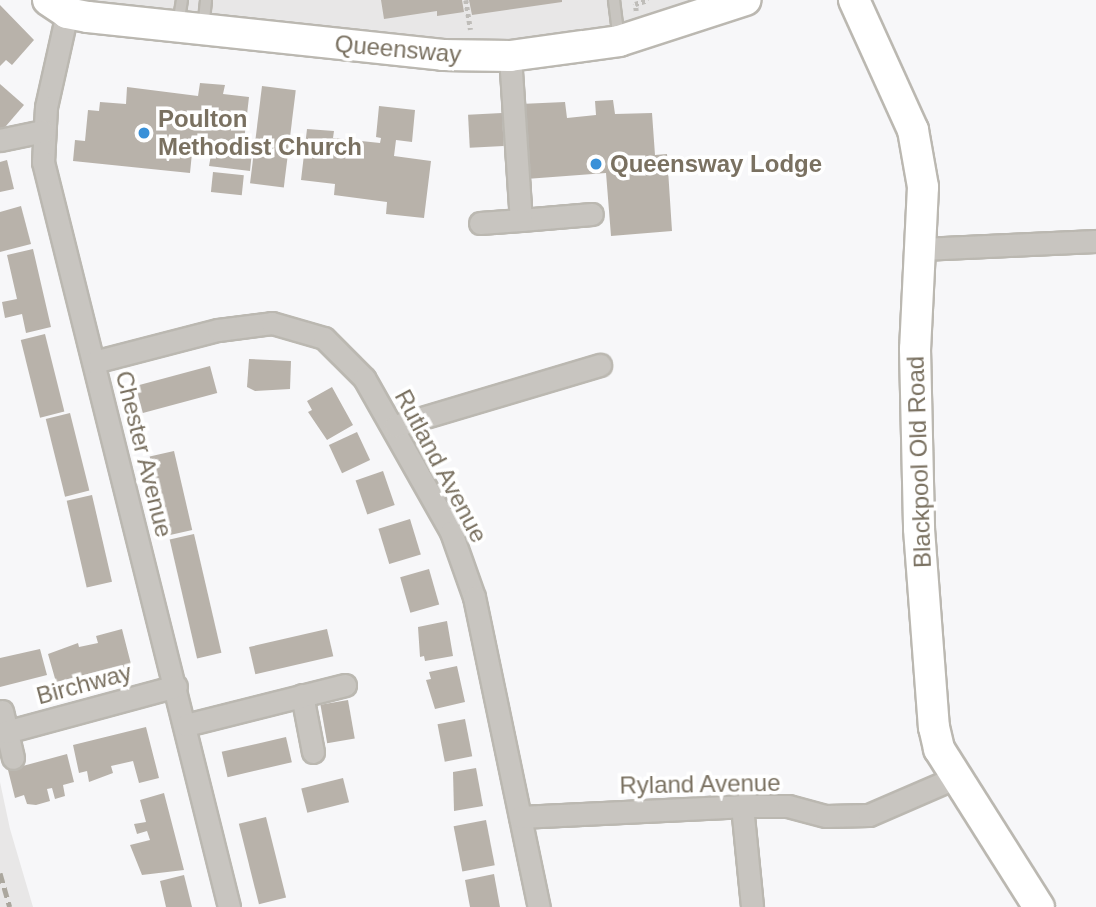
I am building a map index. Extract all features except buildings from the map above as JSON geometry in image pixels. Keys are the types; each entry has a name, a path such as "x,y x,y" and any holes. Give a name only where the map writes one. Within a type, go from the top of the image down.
{"street":[{"name":"Queensway","path":"58,6 192,14 443,55 510,56 558,53 620,41 746,0"},
{"name":"Blackpool Old Road","path":"854,0 913,131 923,187 915,349 919,529 934,727 939,749 1039,907"},
{"name":"Chester Avenue","path":"58,6 43,131 48,186 186,725 229,907"},
{"path":"510,56 521,220"},
{"path":"0,140 43,131"},
{"path":"480,223 592,214"},
{"path":"922,249 1096,241"},
{"name":"Rutland Avenue","path":"94,362 218,330 272,323 324,338 364,378 395,426 451,532 474,597 539,907"},
{"path":"395,426 600,365"},
{"path":"186,725 345,685"},
{"name":"Birchway","path":"6,732 176,686"},
{"path":"302,695 313,752"},
{"path":"2,711 13,758"},
{"name":"Ryland Avenue","path":"520,817 742,806 788,806 826,816 869,815 957,777"},
{"path":"742,806 752,907"}],"lane":[{"path":"614,0 620,41"}],"shaded area":[{"path":"48,0 745,0 558,53"},
{"path":"0,782 10,829 33,907 0,907"}],"railway":[{"path":"0,873 10,907"}],"place":[{"name":"Poulton Methodist Church","path":"144,133"},
{"name":"Queensway Lodge","path":"596,164"}]}
